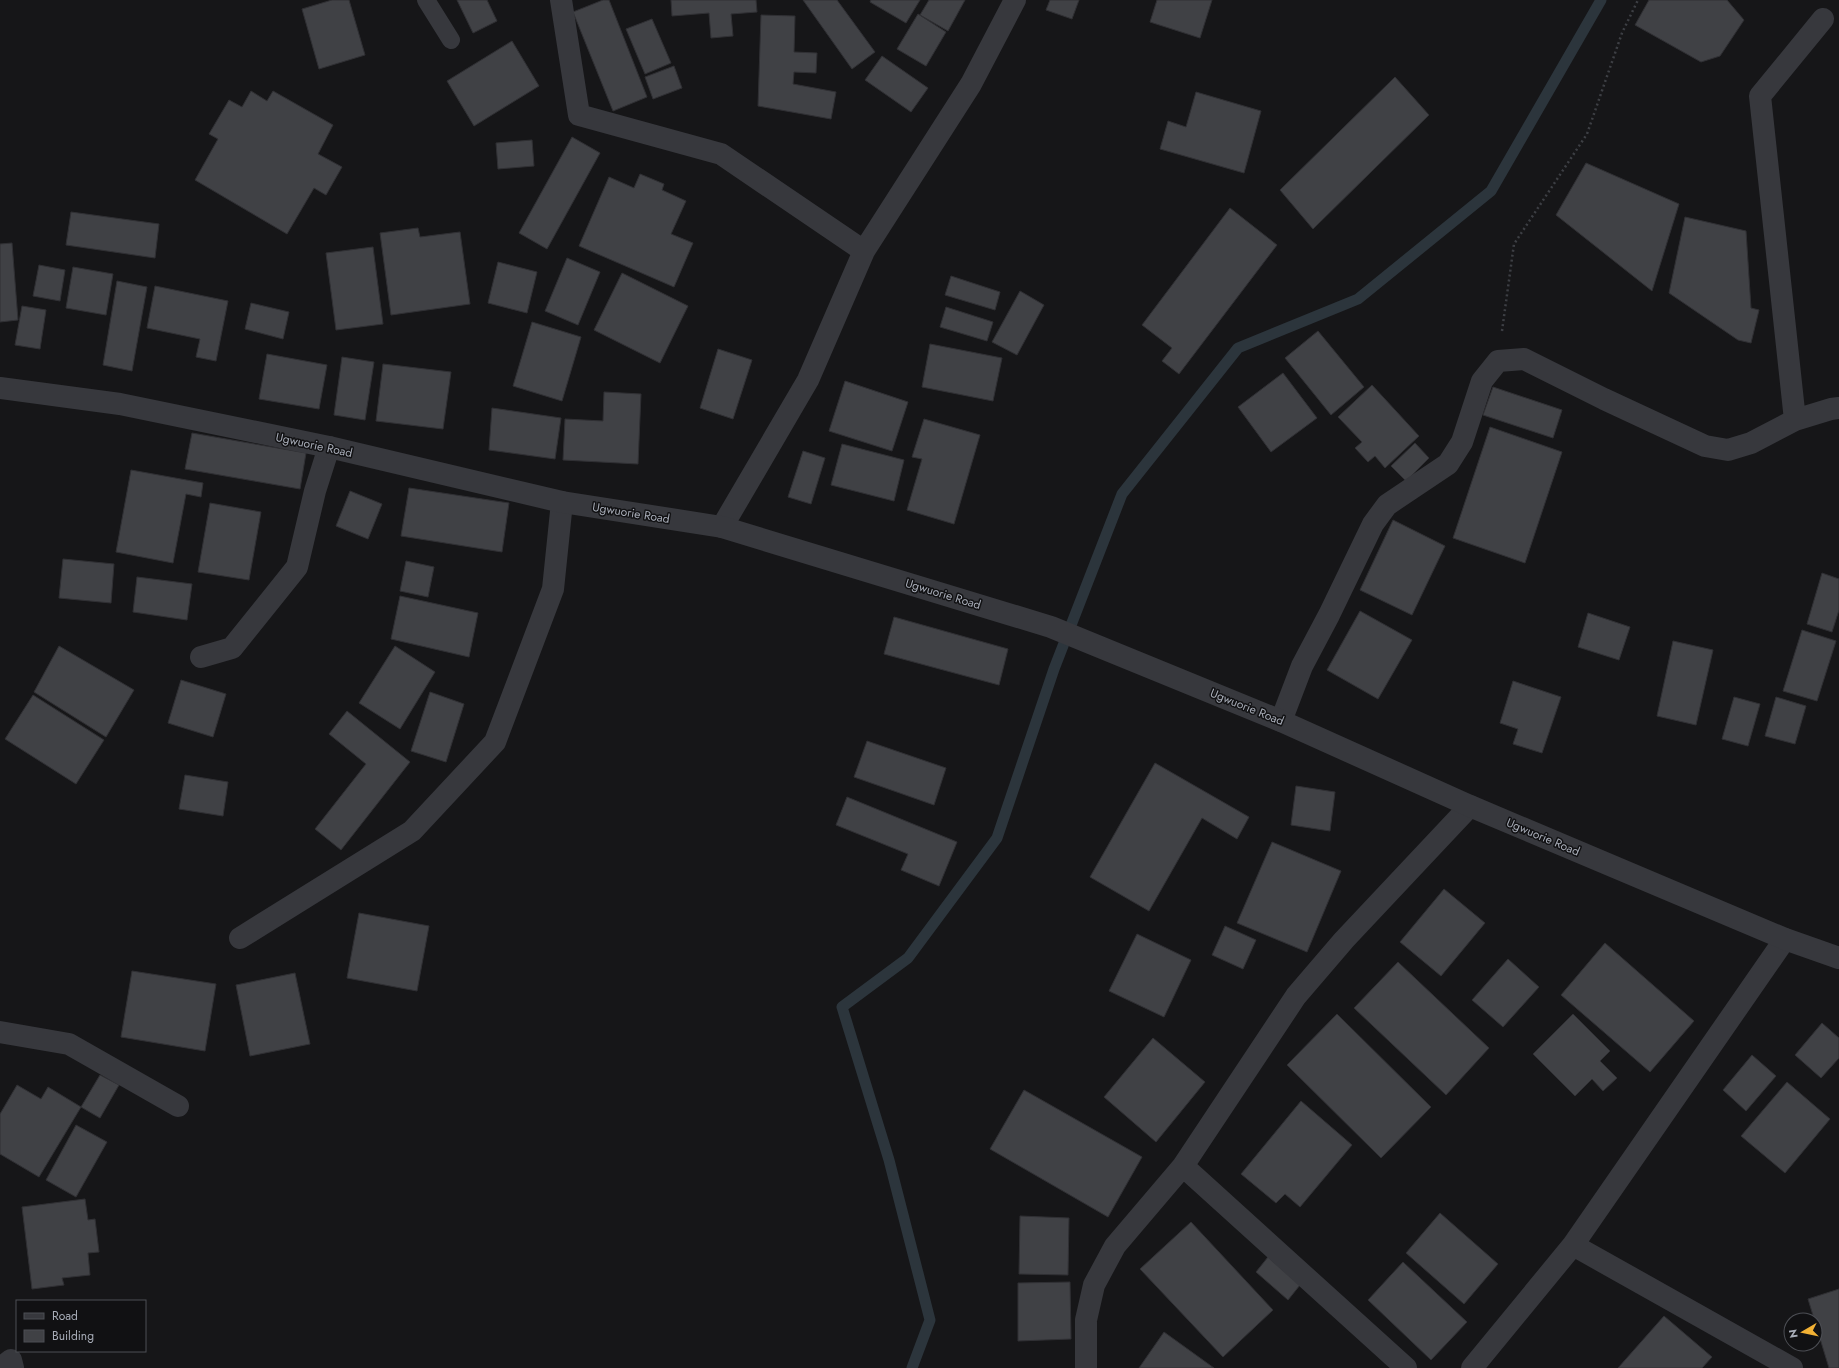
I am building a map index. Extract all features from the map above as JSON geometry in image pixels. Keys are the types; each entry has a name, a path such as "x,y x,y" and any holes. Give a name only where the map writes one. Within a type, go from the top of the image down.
{"street":[{"path":"561,0 579,115 721,154 864,251"},
{"path":"722,527 808,380 864,251 971,84 1015,0"},
{"path":"1795,420 1760,96 1823,19"},
{"path":"1281,721 1302,666 1329,615 1373,524 1387,505 1448,464 1462,442 1482,381 1498,362 1524,359 1604,399 1705,446 1728,450 1750,444 1795,420 1830,409 1839,408"},
{"name":"Ugwuorie Road","path":"0,388 120,404 329,447 562,502 722,527 1051,627 1281,721 1470,806 1785,939 1839,958"},
{"path":"201,657 232,648 297,567 314,491 329,447"},
{"path":"240,938 412,831 495,742 553,589 562,502"},
{"path":"1086,1368 1086,1320 1094,1285 1115,1246 1183,1166 1296,996 1344,940 1470,806"},
{"path":"1472,1368 1573,1246 1785,939"},
{"path":"0,1032 69,1044 178,1106"},
{"path":"1183,1166 1406,1368"},
{"path":"1573,1246 1792,1368"},
{"path":"0,1368 11,1360 13,1368"}],"lane":[{"path":"426,0 451,40"}],"path":[{"path":"1498,362 1514,244 1587,134 1622,33 1638,0"}],"building":[{"path":"332,0 349,0 365,55 319,69 302,9"},
{"path":"457,0 487,0 497,21 473,33"},
{"path":"603,0 609,0 647,97 613,111 573,12"},
{"path":"671,0 756,0 757,12 731,14 733,36 711,38 709,13 672,16"},
{"path":"803,0 837,0 875,52 852,69"},
{"path":"871,0 920,0 906,23 870,2"},
{"path":"929,0 965,0 948,31 920,15"},
{"path":"1050,0 1079,0 1072,19 1046,10"},
{"path":"1157,0 1212,0 1200,38 1150,22"},
{"path":"1649,0 1727,0 1744,20 1720,56 1701,62 1635,25"},
{"path":"918,14 946,32 926,66 897,49"},
{"path":"761,15 795,16 794,52 817,53 816,73 794,72 793,84 836,92 831,119 758,106"},
{"path":"652,19 671,63 645,74 626,29"},
{"path":"512,41 539,86 474,126 447,81"},
{"path":"882,56 928,88 911,112 865,80"},
{"path":"674,66 682,88 653,99 645,77"},
{"path":"1395,77 1429,115 1313,229 1280,190"},
{"path":"251,91 267,101 273,91 333,125 318,154 342,167 326,195 314,188 287,234 195,180 218,139 209,134 229,100 242,107"},
{"path":"1196,92 1261,111 1244,173 1160,149 1168,121 1186,127"},
{"path":"572,137 600,153 547,249 519,233"},
{"path":"532,140 534,166 498,169 496,143"},
{"path":"1586,163 1679,204 1652,291 1556,215"},
{"path":"640,174 664,184 662,190 686,201 671,234 693,243 674,287 579,246 609,177 634,188"},
{"path":"1230,208 1277,245 1179,374 1162,361 1172,348 1142,325"},
{"path":"71,212 159,224 155,258 66,245"},
{"path":"1685,217 1746,231 1751,308 1759,310 1751,343 1738,340 1669,293"},
{"path":"418,228 420,237 460,232 470,304 391,315 380,233"},
{"path":"12,243 18,320 0,322 0,244"},
{"path":"373,247 383,324 336,330 326,253"},
{"path":"567,258 600,272 578,325 545,311"},
{"path":"498,262 537,272 527,313 488,303"},
{"path":"39,265 65,270 60,301 33,296"},
{"path":"73,267 113,274 106,315 66,308"},
{"path":"622,273 688,306 660,363 594,330"},
{"path":"951,276 1000,292 995,310 945,295"},
{"path":"117,281 147,287 132,371 103,365"},
{"path":"155,286 228,301 216,361 196,357 200,339 147,328"},
{"path":"1020,291 1044,305 1017,355 992,342"},
{"path":"251,303 289,312 283,339 245,329"},
{"path":"22,306 46,310 40,349 15,345"},
{"path":"946,307 993,322 987,341 940,327"},
{"path":"532,322 581,337 562,401 513,386"},
{"path":"1318,331 1364,387 1331,415 1285,358"},
{"path":"930,344 1002,358 993,401 922,387"},
{"path":"718,349 752,360 733,419 700,408"},
{"path":"267,354 327,365 319,409 259,399"},
{"path":"342,357 374,362 365,420 334,415"},
{"path":"383,364 451,372 443,429 376,421"},
{"path":"1283,373 1317,418 1271,452 1238,407"},
{"path":"845,381 908,402 892,451 829,431"},
{"path":"1372,385 1419,436 1385,468 1375,456 1368,462 1355,448 1362,442 1338,417"},
{"path":"1493,387 1562,410 1553,438 1483,415"},
{"path":"604,392 641,394 638,464 563,460 565,419 603,421"},
{"path":"492,408 561,418 555,459 489,450"},
{"path":"924,419 980,435 954,524 907,510 922,459 912,457"},
{"path":"1490,427 1562,452 1525,563 1453,538"},
{"path":"192,433 306,453 300,489 185,469"},
{"path":"1415,443 1429,458 1406,481 1391,466"},
{"path":"842,444 904,460 894,501 831,485"},
{"path":"803,451 825,458 811,504 788,497"},
{"path":"131,470 203,483 201,497 186,494 173,563 116,552"},
{"path":"409,488 509,503 502,552 401,536"},
{"path":"350,491 382,504 368,539 336,526"},
{"path":"210,503 261,512 249,580 198,572"},
{"path":"1393,520 1445,546 1412,615 1360,590"},
{"path":"63,559 114,564 111,603 59,598"},
{"path":"406,561 434,567 428,597 400,591"},
{"path":"1822,573 1839,579 1839,610 1832,632 1807,624"},
{"path":"137,577 192,584 187,620 133,612"},
{"path":"400,596 478,613 469,657 391,639"},
{"path":"1360,611 1412,640 1378,699 1327,670"},
{"path":"1588,613 1630,627 1619,660 1578,647"},
{"path":"894,617 1008,649 999,685 884,654"},
{"path":"1802,630 1836,641 1817,701 1783,691"},
{"path":"1673,641 1713,650 1696,725 1657,716"},
{"path":"59,646 134,690 106,737 34,692"},
{"path":"395,646 435,672 400,729 359,703"},
{"path":"181,680 226,694 213,737 168,723"},
{"path":"1513,681 1561,697 1542,753 1513,744 1518,729 1500,723"},
{"path":"430,692 464,704 446,762 411,751"},
{"path":"33,695 104,740 76,784 5,739"},
{"path":"1734,697 1760,704 1748,746 1722,739"},
{"path":"1776,697 1806,706 1795,744 1765,736"},
{"path":"347,711 410,762 341,850 315,829 366,764 329,734"},
{"path":"867,741 946,768 934,805 854,777"},
{"path":"1155,763 1249,817 1237,839 1202,818 1149,911 1090,877"},
{"path":"185,775 228,782 223,816 179,809"},
{"path":"1296,786 1335,792 1330,831 1291,825"},
{"path":"847,797 957,842 939,886 901,870 908,854 836,825"},
{"path":"1272,842 1341,871 1307,952 1237,923"},
{"path":"1444,889 1485,923 1441,976 1400,942"},
{"path":"359,913 429,926 417,991 347,978"},
{"path":"1225,926 1256,940 1243,969 1212,955"},
{"path":"1137,934 1191,960 1164,1017 1109,991"},
{"path":"1605,943 1694,1021 1650,1072 1561,995"},
{"path":"1508,959 1539,987 1503,1027 1472,1000"},
{"path":"1398,962 1489,1048 1446,1095 1354,1008"},
{"path":"132,971 216,984 205,1051 121,1037"},
{"path":"295,973 310,1044 250,1056 236,985"},
{"path":"1337,1014 1431,1107 1381,1158 1287,1065"},
{"path":"1573,1014 1610,1051 1600,1061 1617,1078 1603,1091 1592,1079 1575,1096 1533,1054"},
{"path":"1822,1023 1839,1038 1839,1058 1821,1078 1795,1055"},
{"path":"1153,1038 1205,1082 1156,1142 1104,1097"},
{"path":"1752,1055 1776,1076 1746,1111 1723,1090"},
{"path":"100,1075 119,1085 100,1118 81,1107"},
{"path":"1787,1082 1830,1119 1785,1173 1741,1136"},
{"path":"17,1085 41,1099 48,1087 81,1107 39,1177 0,1154 0,1114"},
{"path":"1024,1090 1142,1157 1108,1217 990,1149"},
{"path":"1301,1101 1352,1145 1300,1207 1285,1194 1276,1203 1241,1174"},
{"path":"76,1125 107,1142 76,1197 46,1180"},
{"path":"85,1199 88,1220 95,1219 99,1252 88,1253 90,1275 62,1278 64,1285 32,1289 22,1207"},
{"path":"1440,1213 1498,1264 1464,1304 1406,1253"},
{"path":"1020,1216 1069,1218 1068,1275 1019,1274"},
{"path":"1191,1222 1273,1310 1223,1357 1140,1269"},
{"path":"1268,1257 1300,1285 1288,1300 1256,1272"},
{"path":"1403,1262 1467,1322 1431,1360 1368,1300"},
{"path":"1070,1282 1071,1339 1018,1341 1018,1283"},
{"path":"1839,1289 1839,1368 1829,1368 1823,1348 1823,1312 1812,1312 1808,1299"},
{"path":"1664,1316 1712,1357 1702,1368 1618,1368"},
{"path":"1164,1332 1214,1368 1139,1368"}],"waterway":[{"path":"912,1368 930,1320 889,1160 842,1007 908,958 997,838 1054,669 1122,494 1238,348 1358,299 1491,191 1601,0"}]}
